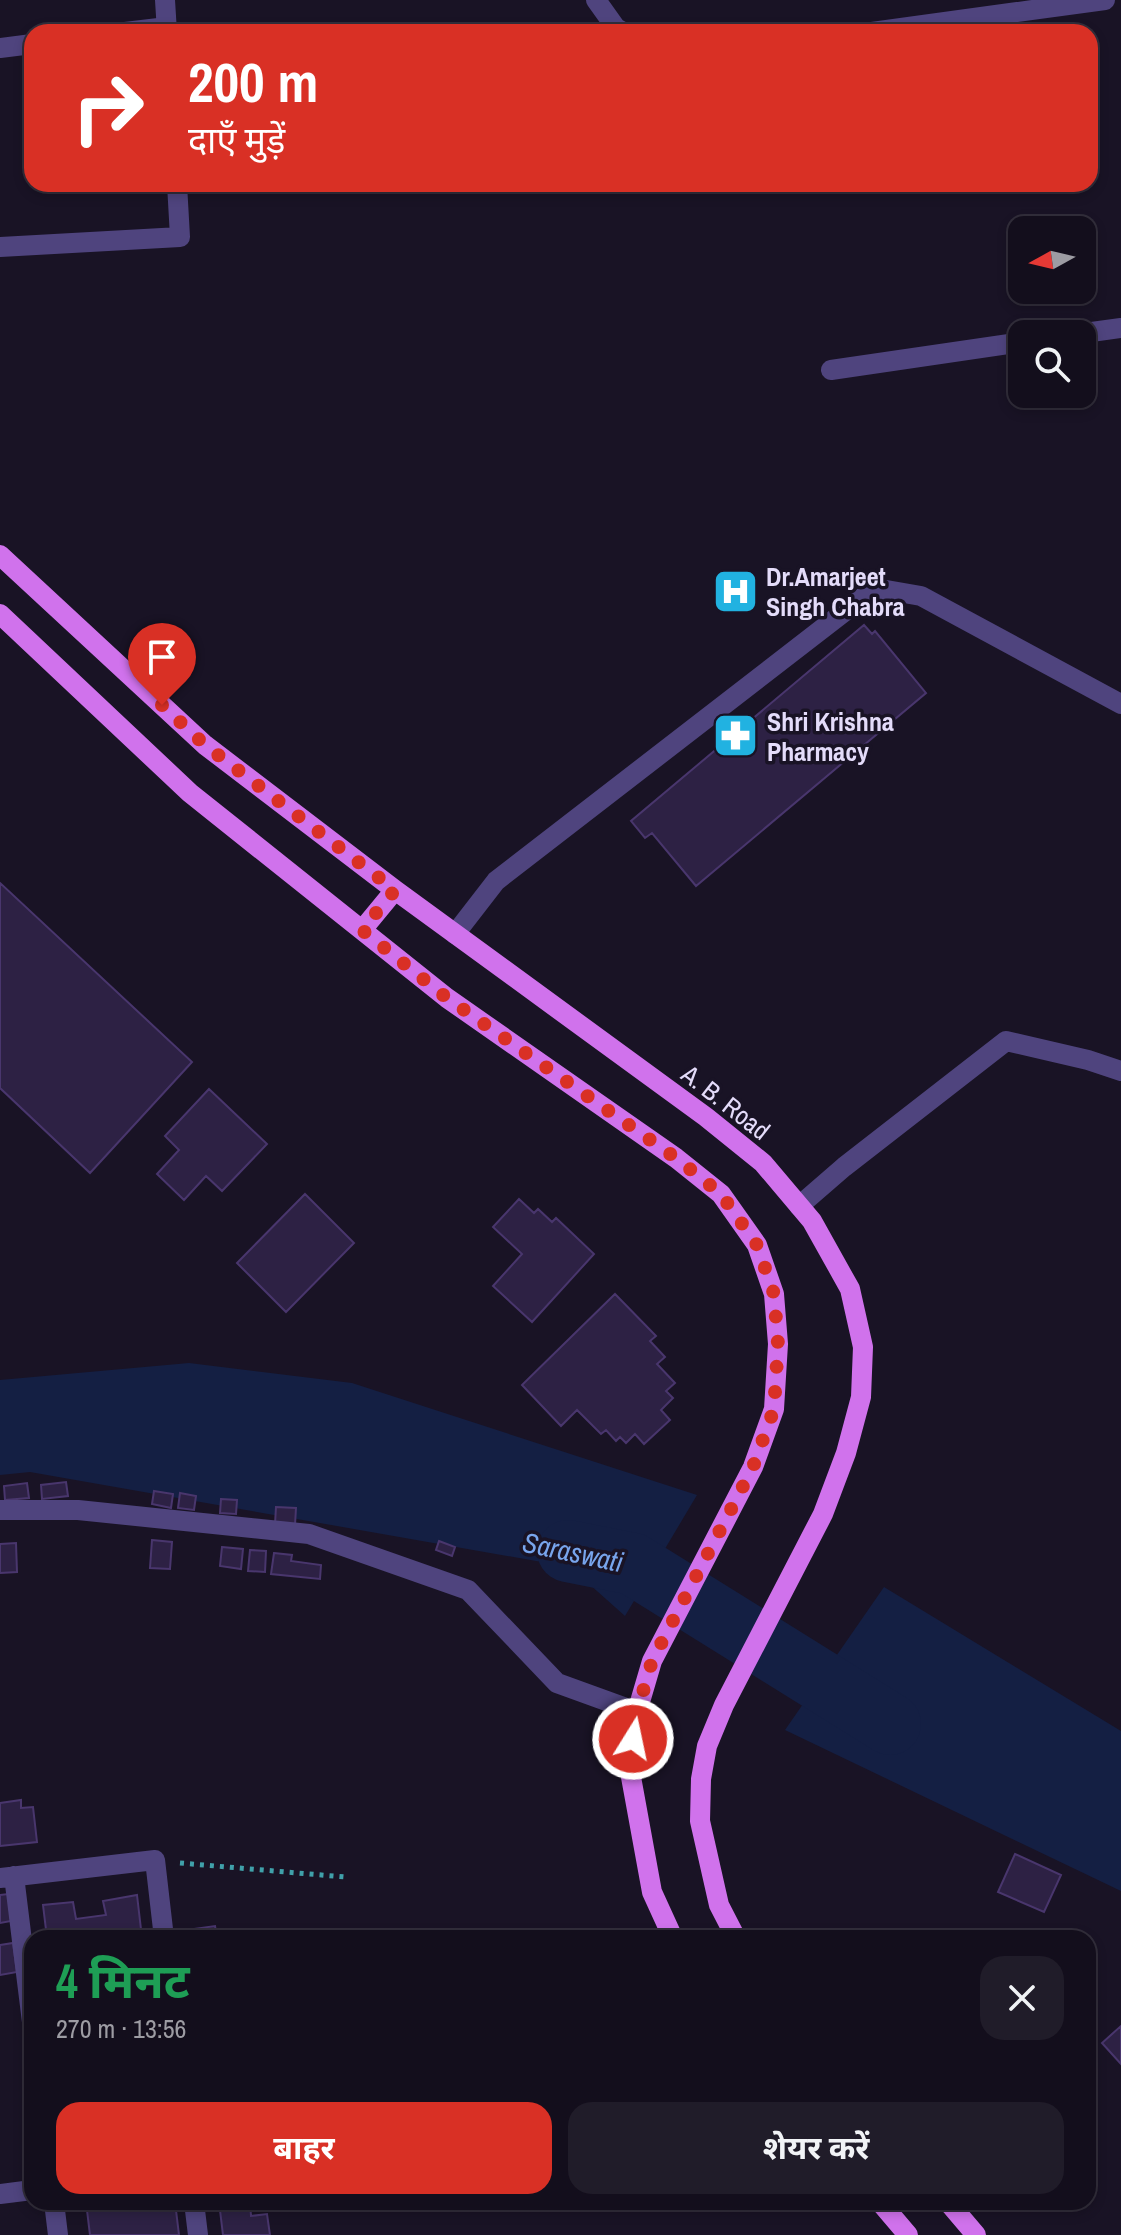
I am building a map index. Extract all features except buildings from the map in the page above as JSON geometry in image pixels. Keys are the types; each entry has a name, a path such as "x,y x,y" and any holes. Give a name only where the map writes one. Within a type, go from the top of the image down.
{"main road":[{"name":"A. B. Road","path":"0,555 205,745 395,890 706,1117 763,1163 812,1221 850,1289 863,1347 861,1397 846,1453 823,1514 724,1705 707,1746 701,1779 700,1821 719,1905 732,1930"},
{"path":"0,614 190,793 447,998 676,1158 721,1194 757,1245 774,1294 778,1344 774,1409 753,1467 652,1661 637,1712 629,1766 652,1892 669,1930"},
{"path":"362,930 395,890"},
{"path":"887,2210 908,2235"},
{"path":"955,2210 976,2235"}],"street":[{"path":"165,0 167,24"},
{"path":"596,0 613,24"},
{"path":"929,24 1094,1"},
{"path":"0,48 24,45"},
{"path":"0,247 180,237 177,192"},
{"path":"1096,331 1121,328"},
{"path":"831,370 1008,344"},
{"path":"455,934 496,881 875,588 921,596 1121,704"},
{"path":"799,1206 844,1167 1006,1041 1121,1071"},
{"path":"0,1510 78,1510 309,1534 468,1590 557,1683 637,1712"},
{"path":"24,1976 7,1877 155,1860 163,1930"},
{"path":"0,2194 24,2191"},
{"path":"55,2210 58,2235"},
{"path":"195,2210 198,2235"}],"path":[{"path":"155,1860 345,1877"}],"water":[{"path":"189,1363 352,1383 697,1495 625,1616 570,1567 30,1472 0,1475 0,1380"},
{"path":"884,1587 1121,1731 1121,1891 785,1730"}],"waterway":[{"name":"Saraswati","path":"568,1551 633,1564 890,1724"}],"place":[{"name":"Dr.Amarjeet Singh Chabra","path":"735,591"},
{"name":"Shri Krishna Pharmacy","path":"736,736"}],"route":[{"path":"162,705 205,745 395,890 362,930 447,998 676,1158 721,1194 757,1245 774,1294 778,1344 774,1409 753,1467 652,1661 637,1712 633,1739"}]}
